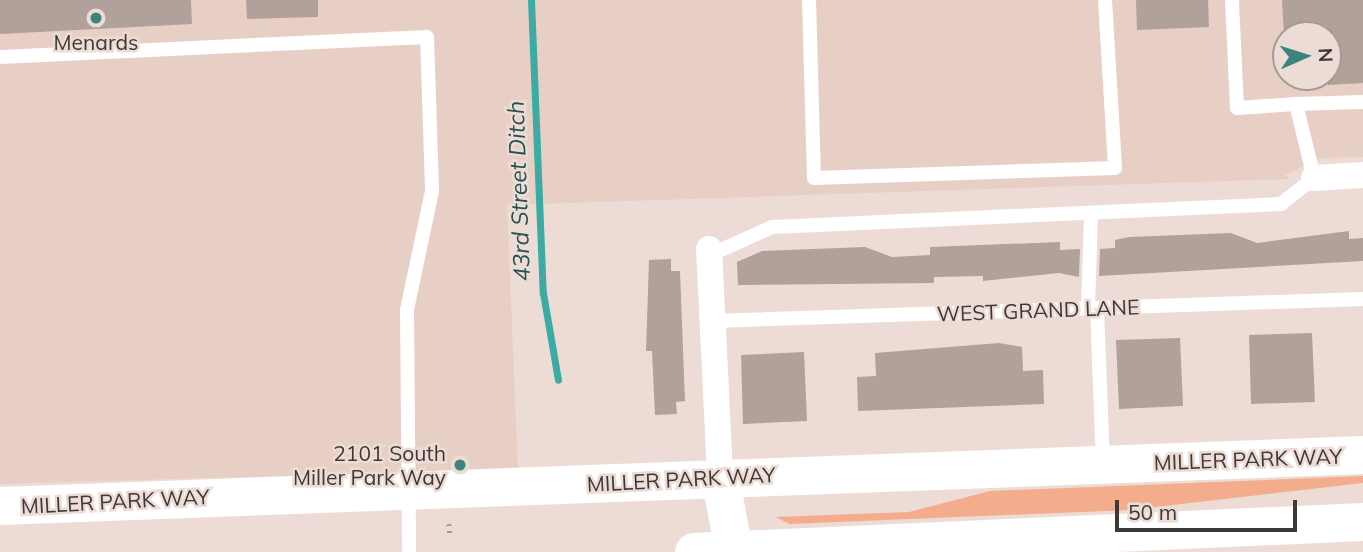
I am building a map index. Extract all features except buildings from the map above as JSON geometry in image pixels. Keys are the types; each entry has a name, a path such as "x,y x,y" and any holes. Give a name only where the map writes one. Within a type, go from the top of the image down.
{"main road":[{"name":"MILLER PARK WAY","path":"0,506 406,487 1363,455"},
{"path":"720,476 734,551"},
{"path":"694,552 1363,522"}],"street":[{"path":"1314,178 1363,175"},
{"path":"709,252 720,476"}],"lane":[{"path":"808,0 814,178 1115,168 1105,0"},
{"path":"1232,0 1237,108 1363,102"},
{"path":"0,57 427,37 432,191 407,310 406,487 409,552"},
{"path":"709,252 772,228 1272,206 1314,178 1296,104"},
{"path":"1091,215 1093,308 1103,463"},
{"name":"WEST GRAND LANE","path":"713,321 1363,299"}],"path":[{"path":"449,524 450,534"}],"shaded area":[{"path":"0,0 1363,0 1363,157 1320,158 1285,175 1289,179 507,205 518,469 0,484"},
{"path":"1363,476 1363,483 1130,510 790,524 775,517 909,512 990,491"}],"waterway":[{"name":"43rd Street Ditch","path":"531,0 543,293 558,380"}],"place":[{"name":"Menards","path":"96,18"},
{"name":"2101 South Miller Park Way","path":"460,465"}]}
